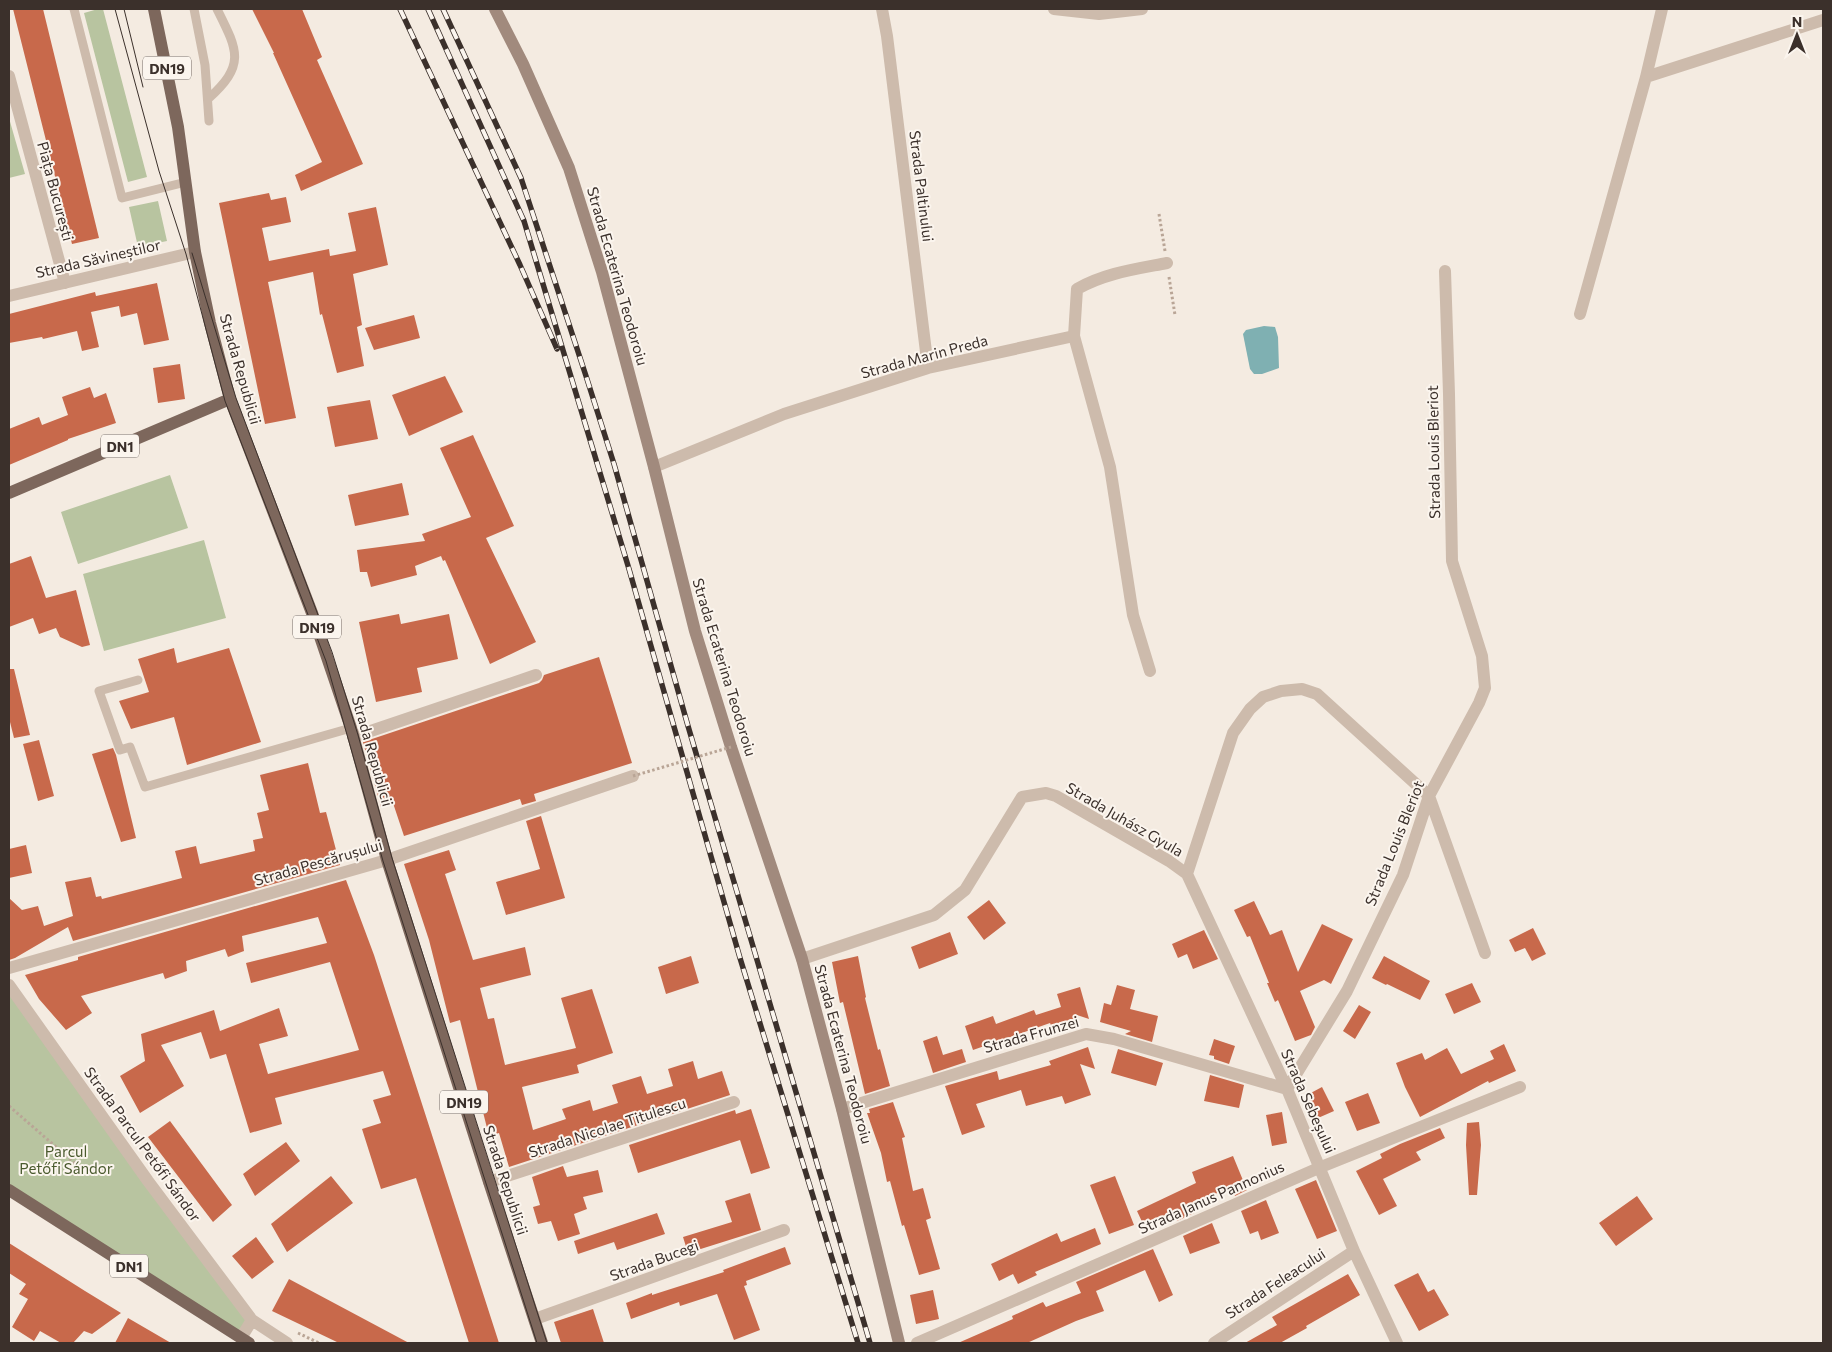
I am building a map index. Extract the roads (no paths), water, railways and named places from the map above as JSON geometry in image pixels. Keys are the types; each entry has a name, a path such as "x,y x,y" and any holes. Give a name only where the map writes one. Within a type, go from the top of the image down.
{"main road":[{"name":"Strada Republicii","path":"154,9 164,51 184,167 195,252 210,323 230,399 312,613 352,733 387,860 542,1343"},
{"name":"Strada Ecaterina Teodoroiu","path":"495,9 523,64 569,168 602,272 695,631 731,747 802,959 842,1109 899,1343"},
{"name":"DN1","path":"9,493 230,399"},
{"name":"DN1","path":"9,1190 245,1341"}],"street":[{"name":"Strada Paltinului","path":"882,9 887,36 928,368"},
{"path":"1054,9 1099,14 1142,9"},
{"path":"1580,314 1646,77 1662,9"},
{"path":"1646,77 1823,20"},
{"name":"Piața București","path":"9,76 13,108 65,283"},
{"name":"Strada Săvineștilor","path":"9,296 195,252"},
{"path":"1150,671 1133,615 1110,467 1074,336 1077,289 1109,275 1167,263"},
{"name":"Strada Louis Bleriot","path":"1288,1089 1347,991 1403,875 1429,796 1479,703 1485,688 1482,656 1452,561 1445,271"},
{"name":"Strada Marin Preda","path":"654,467 784,414 928,368 1074,336"},
{"path":"352,733 536,675"},
{"name":"Strada Juhász Gyula","path":"802,959 934,915 965,890 1022,797 1046,793 1056,796 1169,861 1187,874 1233,733 1250,709 1263,696 1281,691 1302,689 1317,694 1429,796"},
{"name":"Strada Pescărușului","path":"9,968 387,860 633,776"},
{"path":"1429,796 1485,953"},
{"name":"Strada Sebeșului","path":"1187,874 1288,1089 1354,1251 1397,1343"},
{"name":"Strada Parcul Petőfi Sándor","path":"9,985 148,1181 252,1320 287,1343"},
{"name":"Strada Frunzei","path":"842,1109 1086,1034 1114,1039 1288,1089"},
{"name":"Strada Janus Pannonius","path":"917,1343 1320,1167 1520,1087"},
{"name":"Strada Nicolae Titulescu","path":"489,1182 734,1102"},
{"name":"Strada Bucegi","path":"535,1319 784,1230"},
{"name":"Strada Feleacului","path":"1214,1343 1354,1251"},
{"path":"245,1341 252,1320"}],"lane":[{"path":"74,9 122,198 186,182"},
{"path":"194,9 206,65 209,121"},
{"path":"208,99 222,87 233,71 236,57 218,9"},
{"path":"138,680 99,691 120,750 130,747 145,786 352,733"}],"water":[{"path":"1264,326 1275,327 1278,337 1279,368 1262,374 1254,374 1250,369 1243,334 1246,330"}],"tram line":[{"path":"115,9 159,171 186,254 225,401 326,661 383,861 537,1343"},
{"path":"124,9 143,87"},
{"path":"192,253 236,398 332,652 358,735 392,858 547,1343"}],"railway":[{"path":"400,9 520,265 557,349"},
{"path":"428,9 524,221 629,569 740,958 858,1343"},
{"path":"443,9 521,178 586,376 614,464 688,726 870,1343"}],"park label":[{"name":"Parcul Petőfi Sándor","path":"66,1160"}]}
